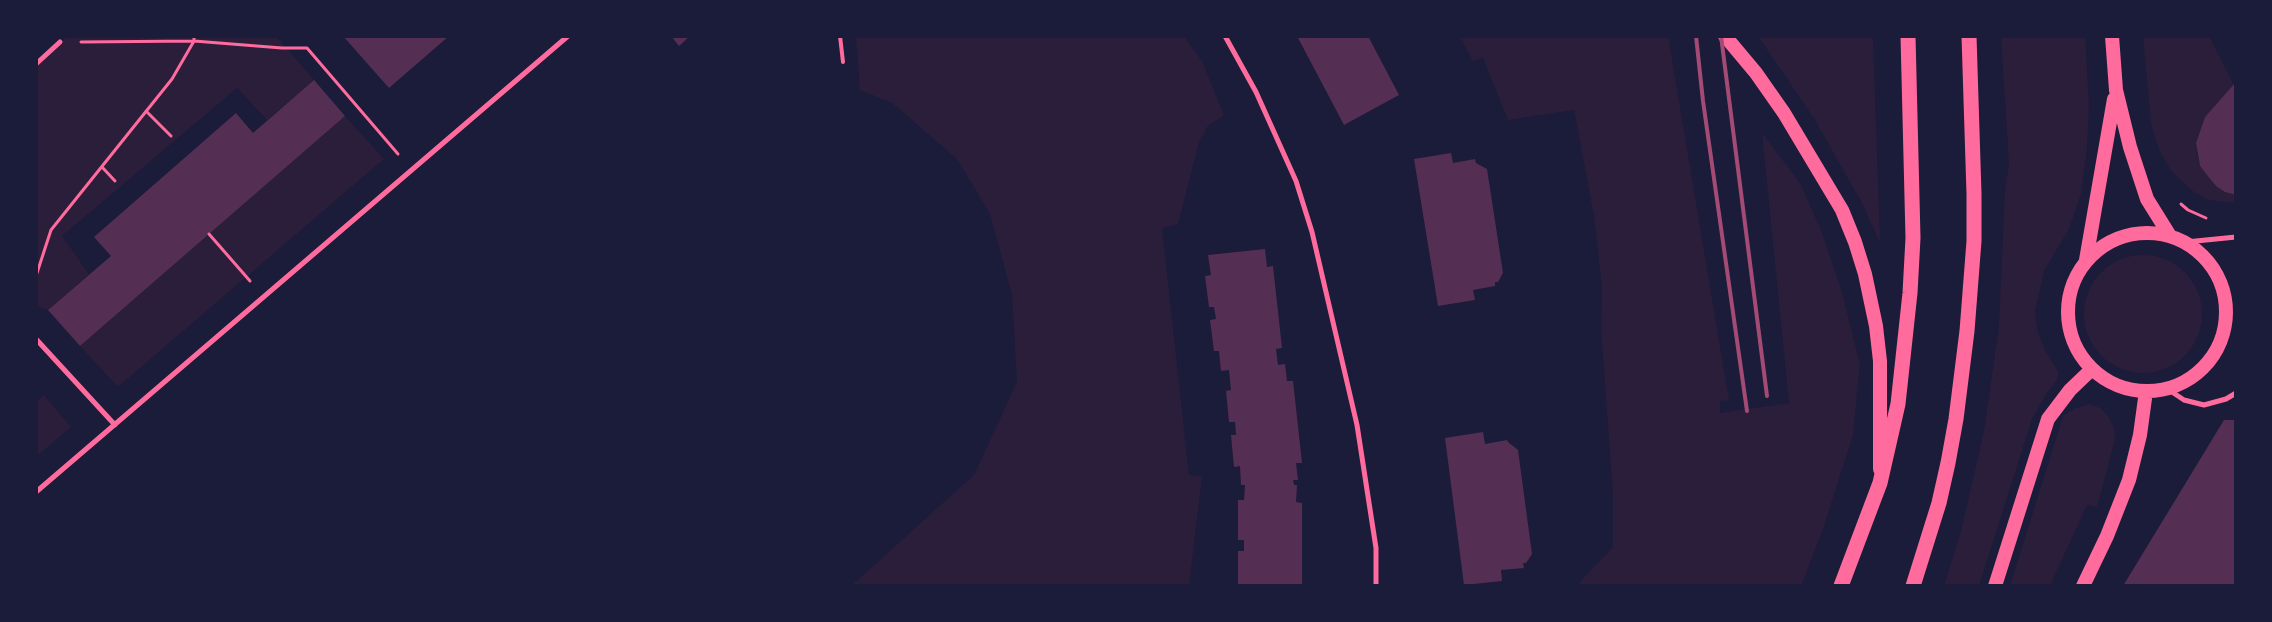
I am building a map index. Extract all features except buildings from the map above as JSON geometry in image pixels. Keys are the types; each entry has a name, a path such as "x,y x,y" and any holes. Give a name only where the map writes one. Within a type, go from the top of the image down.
{"highway":[{"path":"1725,36 1756,73 1784,113 1842,210 1865,274 1876,326 1880,361 1880,482"},
{"path":"1841,586 1880,482 1898,404 1910,293 1913,238 1908,36"},
{"path":"1913,586 1939,503 1956,419 1967,331 1974,241 1974,148 1969,36"},
{"path":"2112,36 2116,90 2130,147 2147,199 2170,236"},
{"path":"2086,260 2110,240 2140,233 2170,236 2186,242 2208,261 2222,285 2226,314 2221,341 2205,365 2182,383 2146,391 2117,386 2092,369 2074,345 2067,316 2071,286 2086,260 2116,90"},
{"path":"1995,586 2048,419 2065,395 2092,369"},
{"path":"2083,586 2107,536 2129,480 2140,434 2146,391"}],"street":[{"path":"36,492 568,36"},
{"path":"1225,36 1256,92 1296,181 1312,232 1358,425 1376,548 1376,586"},
{"path":"36,64 60,42"},
{"path":"2186,242 2236,237"},
{"path":"36,339 115,425"},
{"path":"2166,388 2184,400 2204,405 2226,399 2236,393"}],"lane":[{"path":"840,36 843,62"}],"path":[{"path":"36,276 51,230 172,79 194,41 194,36"},
{"path":"60,42 194,41 306,48 412,170"},
{"path":"146,111 171,136"},
{"path":"102,166 115,182"},
{"path":"2175,198 2188,210 2205,218 2212,218"},
{"path":"209,234 264,297"}],"shaded area":[{"path":"68,36 276,36 314,80 267,120 237,88 62,236 89,274 48,310 36,306 36,64"},
{"path":"856,36 1184,36 1202,61 1224,115 1208,126 1199,142 1178,224 1162,228 1189,475 1202,476 1189,586 851,586 974,475 1017,382 1012,295 990,214 957,159 892,103 860,90"},
{"path":"1459,36 1668,36 1729,400 1720,401 1720,413 1789,403 1762,133 1800,183 1821,230 1842,292 1860,364 1853,435 1823,529 1801,586 1576,586 1613,547 1613,495 1601,328 1602,286 1594,216 1574,110 1508,120 1483,58 1473,61"},
{"path":"1758,36 1873,36 1880,243 1863,205 1815,120"},
{"path":"2001,36 2085,36 2089,104 2087,148 2081,194 2069,229 2044,271 2035,312 2038,333 2045,350 2059,373 2057,380 2046,394 2032,419 1979,586 1944,586 1961,531 1984,431 1999,326 2005,191 2009,163"},
{"path":"2143,36 2209,36 2234,85 2205,117 2196,142 2197,155 2200,166 2216,186 2225,192 2236,195 2236,203 2209,200 2194,192 2171,171 2158,147 2151,124"},
{"path":"345,116 384,159 118,387 80,346"},
{"path":"2143,255 2166,259 2185,272 2198,291 2202,314 2198,337 2185,356 2166,369 2143,373 2120,369 2101,356 2088,337 2084,314 2088,291 2101,272 2120,259"},
{"path":"44,395 71,427 36,457 36,402"},
{"path":"2090,404 2100,408 2108,416 2114,427 2115,440 2097,507 2087,505 2050,586 2010,586 2063,416 2076,408"}],"railway":[{"path":"1696,36 1703,101 1747,411"},
{"path":"1721,36 1767,396"}]}
